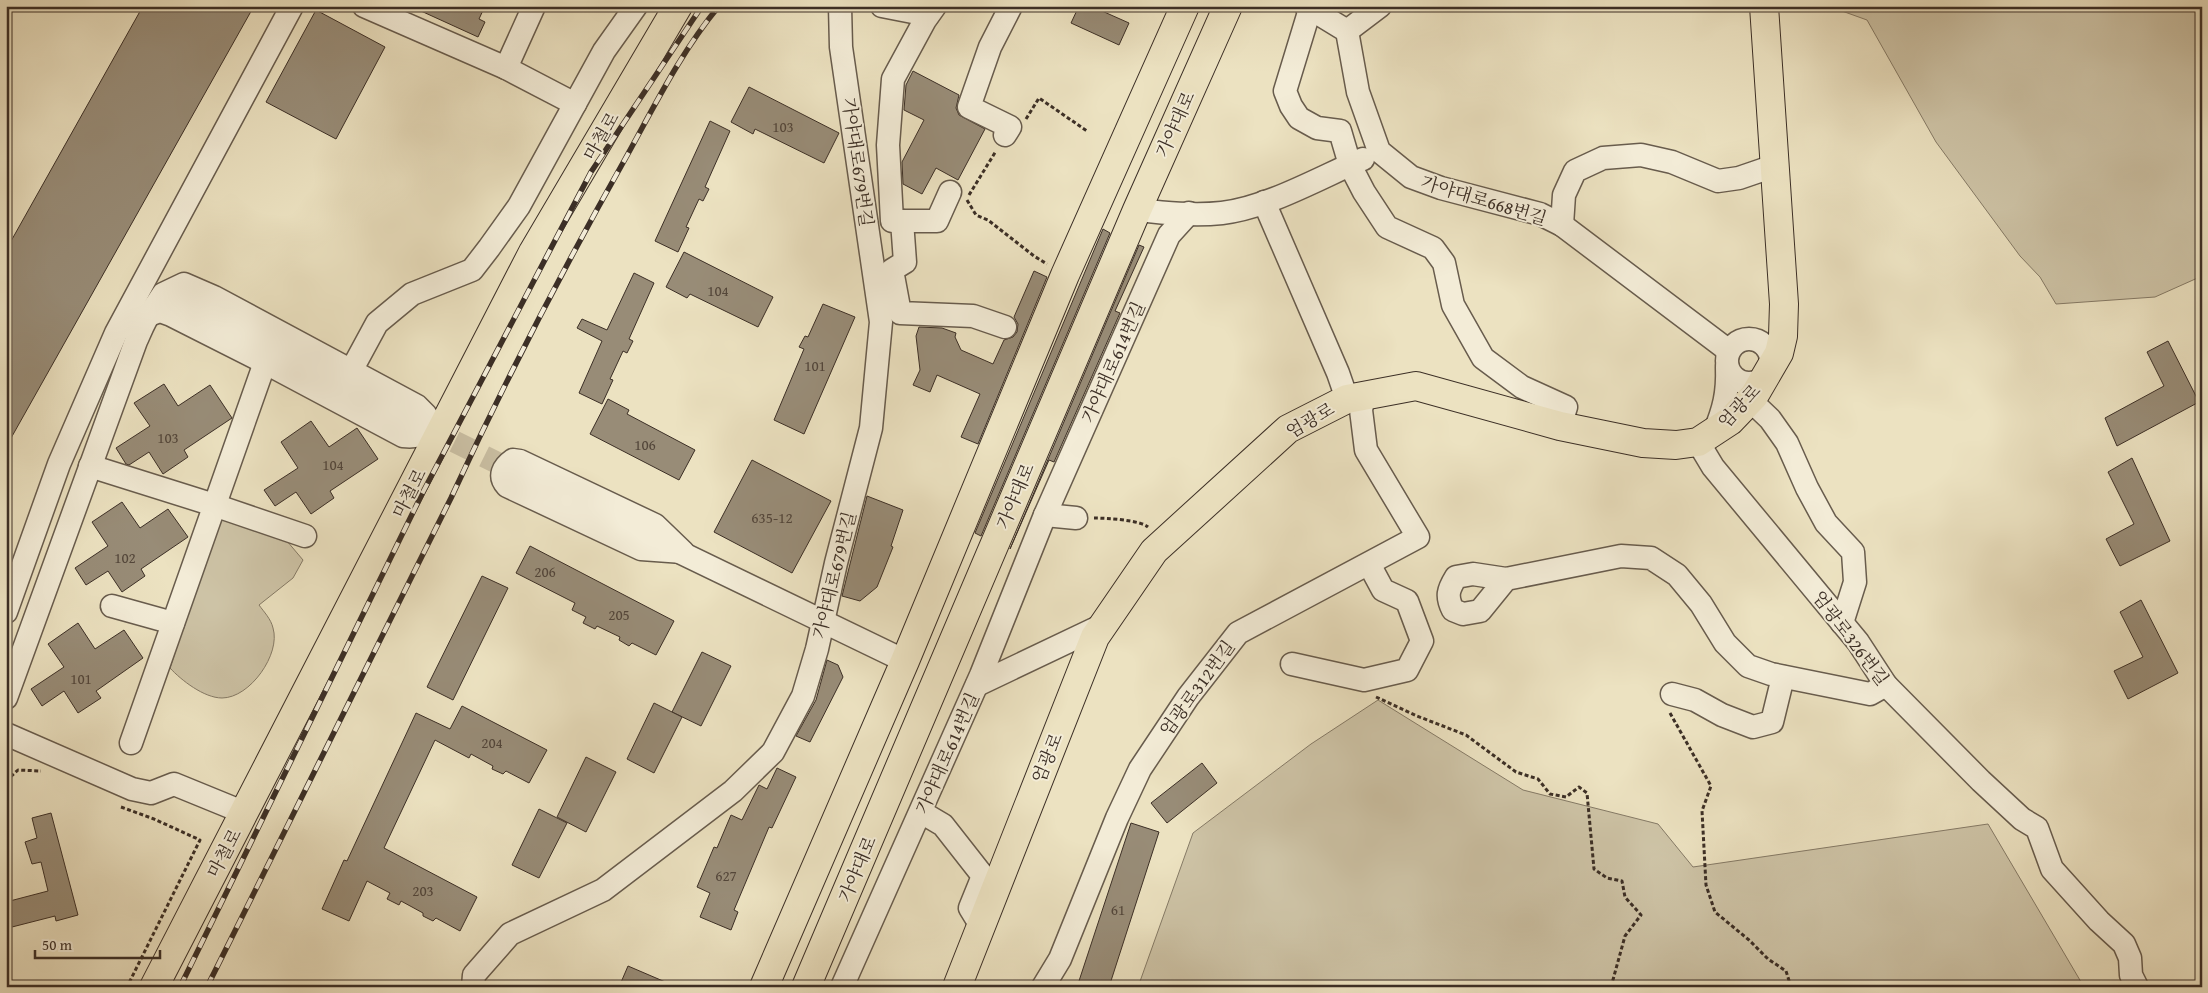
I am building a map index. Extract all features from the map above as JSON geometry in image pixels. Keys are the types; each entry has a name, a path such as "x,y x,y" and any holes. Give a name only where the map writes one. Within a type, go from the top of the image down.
{"main road":[{"name":"마철로","path":"154,987 246,813 425,426 533,252 678,6"},
{"path":"764,987 905,662 1065,275 1185,6"},
{"name":"가야대로","path":"806,987 1137,210 1228,6"},
{"name":"엄광로","path":"957,987 1095,637 1154,551 1288,429 1356,397 1416,386 1560,426 1643,443 1676,445 1706,437 1730,421 1750,400 1779,353 1783,336 1764,6"}],"street":[{"path":"6,612 59,464 116,333 292,6"},
{"path":"364,6 506,68 575,104"},
{"path":"506,68 534,6"},
{"path":"351,371 377,323 387,314 412,294 472,270 519,206 604,52 636,6"},
{"path":"882,6 932,11 893,80 888,145 892,221 937,221 950,192"},
{"path":"1005,135 1010,127 968,107 990,47 1011,6"},
{"path":"1347,31 1380,6"},
{"name":"가야대로679번길","path":"473,987 474,974 510,934 603,890 733,791 773,752 803,696 871,428 881,322 841,47 845,8"},
{"path":"1137,210 1222,213 1264,202 1350,165 1379,151 1358,92 1347,31 1308,8 1285,91 1290,106 1299,118 1317,128 1340,131 1350,165 1364,192 1388,227 1433,248 1444,263 1453,305 1483,358 1522,387 1566,407 1560,426"},
{"name":"가야대로668번길","path":"1379,151 1412,177 1441,188 1540,214 1562,225 1728,359 1734,378 1746,383 1759,381 1768,372"},
{"path":"1562,225 1564,195 1575,171 1604,158 1641,155 1672,162 1718,180 1739,178 1774,166"},
{"name":"엄광로","path":"1264,202 1338,373 1356,397"},
{"name":"가야대로614번길","path":"842,987 922,812 977,685 1045,515 1169,235 1189,213"},
{"path":"902,221 905,262 892,270 900,313 973,316 1005,326"},
{"path":"6,698 136,341 148,315 163,294 184,284 214,297 271,347 403,436 415,438 424,432 426,415 417,406 351,371 271,347 171,315 160,312 148,315"},
{"path":"1706,437 1723,412 1728,391 1728,359 1742,340 1759,341 1771,334 1783,314"},
{"path":"1759,341 1768,349 1771,360 1768,372"},
{"path":"131,743 271,347"},
{"name":"엄광로312번길","path":"1043,987 1060,959 1117,818 1140,769 1188,697 1238,633 1418,537 1366,450 1362,410 1356,397"},
{"path":"1750,400 1770,419 1786,443 1826,523 1854,552 1854,582 1842,623"},
{"name":"엄광로326번길","path":"1706,437 1713,467 1858,642 1886,685 1931,732 2022,818 2037,828 2052,869 2099,921 2124,944 2130,958 2131,975 2136,987"},
{"path":"513,460 520,461 654,525 683,552 642,549 507,486 503,481 502,473 506,464 513,460"},
{"path":"90,466 305,536"},
{"path":"522,476 683,552 905,662"},
{"path":"1045,515 1076,518"},
{"path":"1506,579 1480,611 1463,614 1453,610 1448,602 1448,591 1456,577 1473,574 1506,579 1621,556 1651,558 1677,575 1701,604 1726,642 1748,666 1783,676 1870,694 1886,685"},
{"path":"1292,664 1364,680 1407,670 1422,641 1407,601 1383,590 1369,564"},
{"path":"112,606 173,623"},
{"path":"977,685 1103,625"},
{"path":"1672,694 1695,700 1722,715 1753,727 1772,722 1783,676"},
{"path":"6,734 132,789 151,793 174,784 246,813"},
{"path":"922,812 943,825 983,876 970,908 981,926"}],"path":[{"path":"1065,275 1034,256 988,220 976,215 967,199 1005,135 1020,128 1039,98 1087,131"},
{"path":"1076,518 1102,518 1146,524 1163,543"},
{"path":"1348,676 1370,695 1466,735 1516,772 1538,779 1550,794 1566,797 1579,787 1587,793 1594,869 1607,878 1622,881 1625,897 1641,915 1625,936 1611,987"},
{"path":"1672,694 1666,708 1711,786 1702,811 1706,885 1715,912 1749,940 1768,959 1786,971 1791,987"},
{"path":"6,781 18,770 42,771"},
{"path":"118,806 200,840 127,987"}],"shaded area":[{"path":"1828,6 2202,6 2202,276 2155,297 2056,304 2040,277 2020,256 1936,142 1867,20"},
{"path":"220,514 281,534 303,560 293,578 259,605 273,628 274,638 268,662 253,683 243,691 233,696 222,698 201,692 180,678 170,668"},
{"path":"1378,700 1523,790 1658,824 1693,867 1988,824 2084,987 1138,987 1193,833 1311,744"}],"building":[{"path":"143,6 254,6 6,447 6,250"},
{"path":"410,6 485,6 479,19 485,22 478,37"},
{"path":"1079,6 1104,6 1102,11 1129,23 1119,45 1071,23"},
{"path":"316,10 385,47 336,139 266,102"},
{"path":"913,71 959,95 956,108 959,115 985,129 958,180 936,168 922,194 903,184 902,162 924,120 904,110 906,85"},
{"path":"749,87 839,133 824,163 755,129 753,134 731,122"},
{"path":"710,121 730,131 705,187 709,189 703,201 699,199 686,227 689,228 678,252 655,241"},
{"path":"1103,229 1110,233 981,536 975,533"},
{"path":"1139,245 1144,247 1115,311 1120,313 1054,462 1049,460 1010,549"},
{"path":"684,252 773,297 758,327 690,294 687,298 666,287"},
{"path":"1034,271 1047,277 978,444 961,437 980,394 937,375 930,392 913,385 920,370 916,336 919,327 942,328 956,333 955,337 961,350 993,364 1004,340 1013,337 1017,332 1018,324 1014,317"},
{"path":"634,273 654,283 629,339 633,341 627,353 623,351 610,379 613,380 602,404 579,393 602,341 577,328 582,319 607,330"},
{"path":"823,304 855,317 804,434 774,420 804,349 799,347 805,336 808,337"},
{"path":"2168,341 2199,402 2117,446 2105,418 2164,386 2147,352"},
{"path":"164,384 178,406 210,385 232,418 184,450 188,457 163,474 149,452 129,465 126,464 116,448 150,426 134,403"},
{"path":"608,399 629,410 627,414 695,450 679,480 590,434"},
{"path":"311,421 329,447 357,428 378,459 330,491 334,498 311,514 296,492 275,506 264,490 298,468 281,442"},
{"path":"2132,458 2170,541 2120,566 2106,539 2134,524 2108,472"},
{"path":"752,460 831,501 792,573 714,532"},
{"path":"867,496 903,510 891,546 893,547 877,587 860,601 842,596"},
{"path":"122,502 140,528 168,509 188,537 141,569 145,576 122,592 108,571 86,585 75,568 108,546 92,522"},
{"path":"530,546 674,621 656,655 632,643 629,646 619,640 620,637 597,626 595,629 583,623 586,617 572,610 575,603 516,573"},
{"path":"482,576 508,588 453,700 427,687"},
{"path":"2141,600 2178,673 2128,699 2114,671 2143,657 2120,612"},
{"path":"78,623 95,649 124,630 143,658 96,691 101,698 78,713 64,691 42,706 31,689 64,667 48,644"},
{"path":"702,652 731,666 701,726 672,712"},
{"path":"827,660 838,665 843,677 810,742 796,736 816,700"},
{"path":"654,703 682,717 654,773 627,759"},
{"path":"462,706 547,750 529,783 506,771 503,774 492,769 493,766 471,754 469,758 435,740 384,848 477,897 460,931 436,918 433,921 423,916 423,913 401,901 399,905 387,899 390,893 367,881 349,921 322,909 344,860 347,861 416,713 450,729"},
{"path":"586,757 616,772 586,832 557,817"},
{"path":"1202,763 1217,783 1167,823 1151,803"},
{"path":"777,768 796,777 772,828 769,827 734,910 738,912 731,930 700,917 710,893 697,887 714,847 717,848 731,815 742,820 759,785 767,789"},
{"path":"539,809 567,823 539,878 512,865"},
{"path":"51,813 78,915 56,921 55,916 12,927 6,902 48,891 41,862 32,864 25,842 37,838 32,818"},
{"path":"1131,823 1159,832 1109,987 1077,987"},
{"path":"628,966 677,987 619,987"}],"tunnel":[{"path":"425,427 522,475"}],"railway":[{"path":"180,987 423,492 591,172 702,6"},
{"path":"207,987 556,286 668,82 692,43 719,6"}]}
